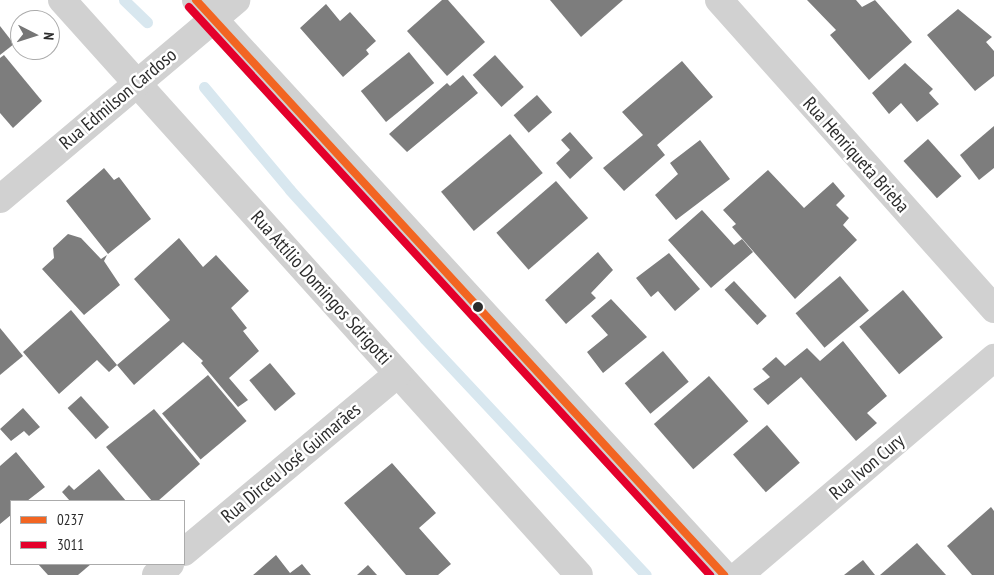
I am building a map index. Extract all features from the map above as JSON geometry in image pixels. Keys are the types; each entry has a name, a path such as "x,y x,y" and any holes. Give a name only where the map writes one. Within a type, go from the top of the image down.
{"street":[{"name":"Rua Attílio Domingos Sdrigotti","path":"62,0 579,575"},
{"name":"Rua Edmilson Cardoso","path":"0,199 137,83 204,10 236,0"},
{"name":"Rua Henriqueta Brieba","path":"719,0 994,309"},
{"path":"204,10 724,575"},
{"name":"Rua Ivon Cury","path":"739,575 994,358"},
{"name":"Rua Dirceu José Guimarães","path":"185,551 398,374"},
{"path":"156,575 169,565"}],"building":[{"path":"442,0 448,0 485,42 447,76 407,31"},
{"path":"550,0 623,0 581,37"},
{"path":"807,0 856,0 862,7 875,0 912,42 869,80 830,35 836,30"},
{"path":"326,4 340,21 350,12 376,41 366,50 369,54 343,77 300,28"},
{"path":"958,9 992,37 986,42 994,51 994,76 975,91 927,35"},
{"path":"0,26 10,39 10,47 0,55"},
{"path":"409,52 434,83 386,122 361,91"},
{"path":"4,55 42,101 13,128 0,113 0,58"},
{"path":"495,55 524,87 501,107 473,75"},
{"path":"682,61 713,97 657,145 665,155 624,191 603,168 643,135 622,112"},
{"path":"905,63 933,89 929,93 939,104 917,122 901,103 889,114 872,93"},
{"path":"463,75 478,93 407,152 389,134 447,83 450,86"},
{"path":"537,95 552,112 529,133 514,115"},
{"path":"994,126 994,168 979,180 960,155"},
{"path":"570,132 593,158 570,179 556,163 570,150 561,140"},
{"path":"510,134 543,173 474,231 441,192"},
{"path":"928,139 961,176 937,198 903,161"},
{"path":"700,140 730,179 676,220 655,195 678,174 670,163"},
{"path":"104,168 114,180 119,177 151,219 108,254 66,201"},
{"path":"768,170 804,208 833,182 845,196 836,205 849,218 843,225 857,240 795,299 732,227 736,224 723,210"},
{"path":"556,181 588,218 529,270 496,233"},
{"path":"702,210 734,245 742,239 753,252 711,288 668,240"},
{"path":"68,234 81,238 101,259 107,255 104,261 120,285 84,315 42,269 54,258 53,248"},
{"path":"179,238 203,267 216,255 249,291 231,308 247,328 243,331 259,351 229,378 248,400 238,407 201,363 203,361 183,342 134,385 117,365 170,320 134,279"},
{"path":"598,252 613,270 591,293 596,298 566,324 545,300"},
{"path":"669,253 700,289 675,311 658,291 651,297 636,278"},
{"path":"840,276 869,310 824,348 796,313"},
{"path":"734,281 767,316 757,325 724,290"},
{"path":"903,290 943,337 899,374 859,327"},
{"path":"611,299 647,337 603,373 587,352 608,335 591,316"},
{"path":"71,310 117,365 109,372 97,360 59,394 23,352"},
{"path":"0,328 23,356 0,375"},
{"path":"843,341 887,396 867,413 877,423 856,441 801,377 768,405 753,389 770,377 762,369 776,357 785,366 807,348 820,361"},
{"path":"663,351 689,382 650,414 625,383"},
{"path":"270,363 296,394 275,411 249,380"},
{"path":"208,375 247,421 201,460 162,414"},
{"path":"709,376 748,421 693,469 654,424"},
{"path":"81,396 109,427 96,439 68,408"},
{"path":"23,408 40,427 29,436 24,431 11,441 0,429"},
{"path":"154,409 200,464 159,500 151,500 106,447"},
{"path":"767,425 800,463 766,492 733,455"},
{"path":"16,452 45,487 28,500 10,500 10,516 0,524 0,466"},
{"path":"392,463 436,513 419,528 451,564 438,575 406,575 344,503"},
{"path":"99,469 125,500 69,500 62,492 69,485 74,490"},
{"path":"991,507 994,511 994,575 972,575 947,546"},
{"path":"917,543 946,575 880,575"},
{"path":"276,555 290,573 302,564 311,575 253,575"},
{"path":"863,560 875,575 844,575"},
{"path":"39,565 90,565 78,575 48,575"},
{"path":"368,565 377,575 357,575"}],"waterway":[{"path":"124,0 147,22"},
{"path":"204,87 290,190 425,339 646,575"}],"transit line":[{"name":"0237","path":"196,0 724,575"},
{"name":"3011","path":"189,7 710,575"}]}
